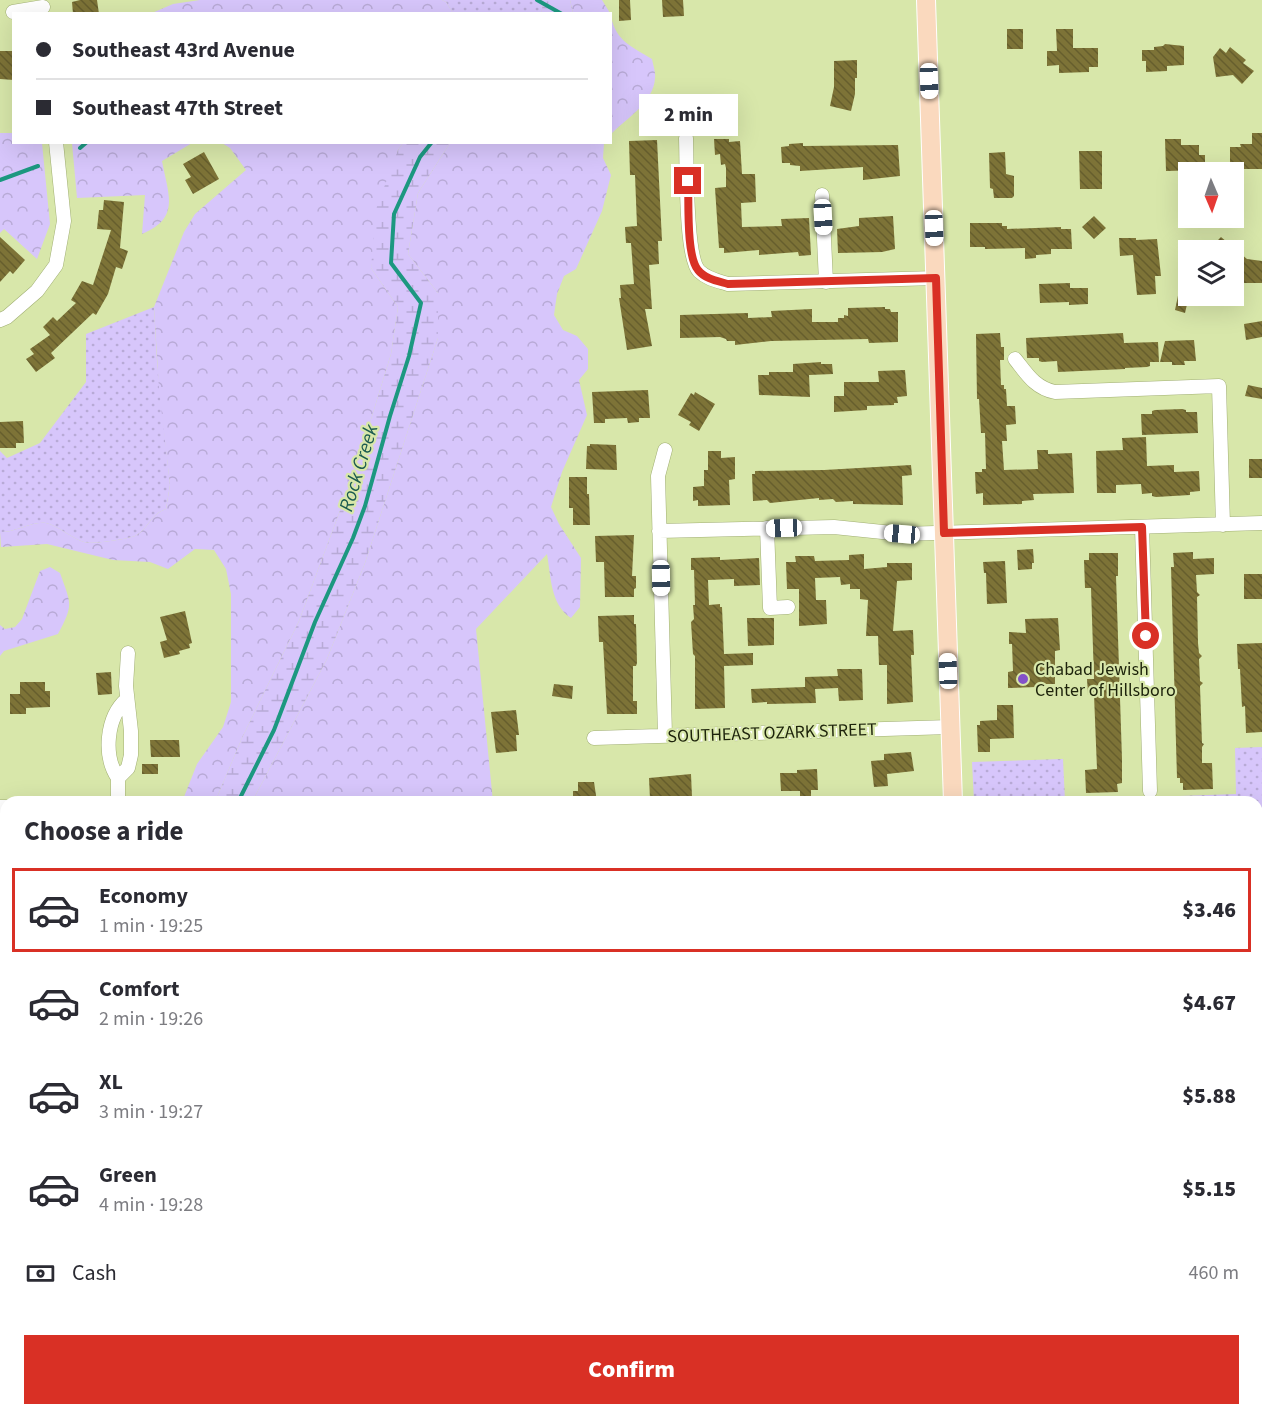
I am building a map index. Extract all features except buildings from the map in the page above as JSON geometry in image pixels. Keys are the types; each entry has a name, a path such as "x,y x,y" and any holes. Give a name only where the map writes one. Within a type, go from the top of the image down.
{"main road":[{"path":"926,0 953,796"}],"street":[{"path":"13,12 43,7"},
{"path":"686,138 690,245 698,270 710,278 728,284 936,278"},
{"path":"0,320 7,317 37,291 56,265 64,222 56,144"},
{"path":"822,195 826,282"},
{"path":"1015,359 1035,385 1055,392 1219,386 1223,525"},
{"path":"665,450 658,476 665,735"},
{"path":"659,531 834,527 902,534 1262,524"},
{"path":"1142,527 1150,791"},
{"path":"767,528 770,608 788,608"},
{"path":"118,778 128,768 131,755 128,653"},
{"path":"118,796 118,778 109,759 111,729 115,713 128,699"},
{"name":"SOUTHEAST OZARK STREET","path":"594,738 950,727"}],"green space":[{"path":"200,0 442,0 452,12 154,12 173,4"},
{"path":"442,0 544,0 541,12 452,12"},
{"path":"544,0 570,0 573,12 541,12"},
{"path":"570,0 602,0 609,12 573,12"},
{"path":"612,20 621,38 631,47 652,59 655,76 653,87 645,102 612,133"},
{"path":"0,133 12,133 12,144 42,144 50,224 37,259 4,229 0,233"},
{"path":"72,144 190,144 162,161 169,194 167,213 154,228 142,234 145,195 77,198"},
{"path":"224,144 402,144 398,150 371,268 398,307 391,354 357,465 299,621 242,738 218,796 184,796 197,764 223,727 231,702 231,594 226,569 214,550 195,549 168,569 150,562 113,560 47,544 1,547 0,532 46,523 84,542 125,539 140,533 156,515 166,509 170,485 159,389 154,307 184,232 195,214 246,170 230,148"},
{"path":"402,144 449,144 418,193 408,254 438,293 438,338 365,563 327,659 255,796 218,796 242,738 299,621 357,465 391,354 398,307 371,268 376,209"},
{"path":"449,144 604,144 603,158 611,175 602,211 576,269 564,276 557,294 554,315 563,330 577,336 588,349 588,369 579,380 587,415 562,472 551,507 581,558 580,607 571,618 559,605 553,589 547,554 476,629 492,796 255,796 327,659 365,563 438,338 438,293 408,254 418,193"},
{"path":"154,307 157,361 170,485 166,509 156,515 140,533 125,539 84,542 46,523 0,532 0,451 7,458 40,443 86,382 86,334"},
{"path":"50,567 60,573 69,604 67,616 58,634 4,651 0,656 0,625 5,629 15,627 22,619 40,571"},
{"path":"1262,747 1262,796 1179,796 1236,794 1235,748"},
{"path":"1063,759 1065,796 974,796 972,762"}],"waterway":[{"name":"Rock Creek","path":"537,0 558,12"},
{"path":"80,148 85,144"},
{"name":"Rock Creek","path":"241,796 274,730 315,622 353,538 365,506 409,356 421,303 391,263 394,214 420,157 430,144"},
{"path":"0,180 38,166"}],"place":[{"name":"Chabad Jewish Center of Hillsboro","path":"1023,679"}],"route":[{"path":"688,181 690,245 698,270 710,278 728,284 936,278 944,533 1142,527 1146,636"}]}
